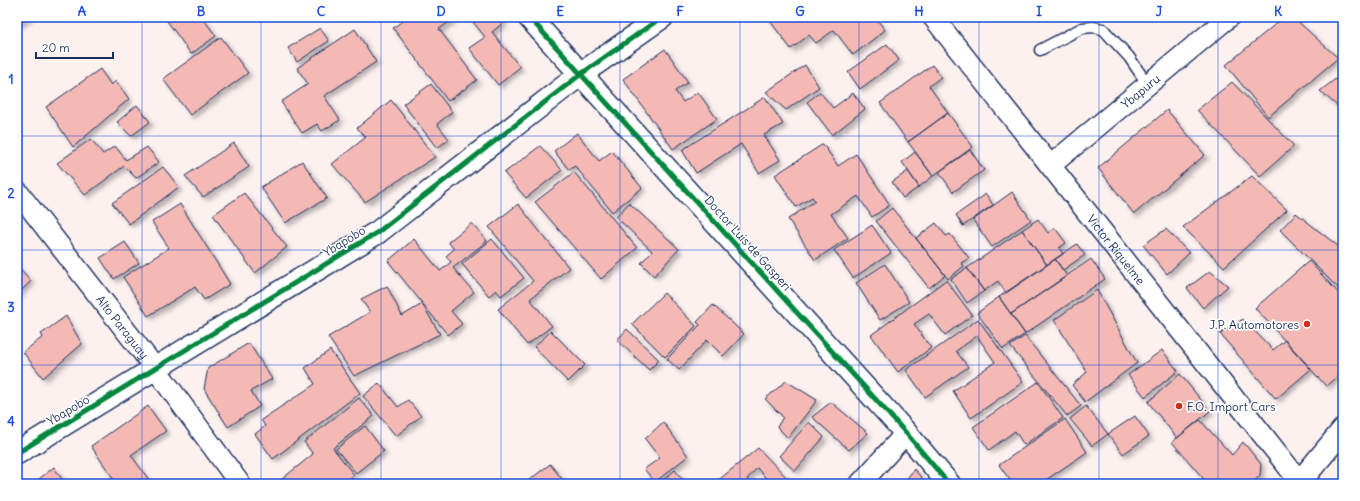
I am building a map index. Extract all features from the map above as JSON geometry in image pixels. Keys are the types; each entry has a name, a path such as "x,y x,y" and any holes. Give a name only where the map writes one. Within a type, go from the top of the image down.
{"street":[{"name":"Doctor Luis de Gasperi","path":"529,17 906,433 949,484"},
{"name":"Ybapobo","path":"17,453 378,232 581,74 662,17"},
{"name":"Victor Riquelme","path":"934,17 1299,483"},
{"name":"Ybapuru","path":"1051,165 1229,17"},
{"name":"Alto Paraguay","path":"17,191 155,368 240,484"},
{"path":"1299,483 1343,430"},
{"path":"860,484 906,433"}],"lane":[{"path":"1040,50 1082,28 1093,27 1103,29 1129,57 1148,85"}],"building":[{"path":"17,17 30,17 17,25"},
{"path":"202,17 216,36 191,54 165,18"},
{"path":"408,17 450,17 452,20 439,29 477,80 448,101 393,28"},
{"path":"469,17 500,17 504,22 492,32 520,67 498,85 469,48 485,37"},
{"path":"767,17 875,17 885,30 853,55 834,30 816,43 809,35 791,49"},
{"path":"1284,17 1293,17 1338,58 1268,117 1226,65"},
{"path":"320,28 329,41 297,62 288,48"},
{"path":"355,29 376,62 324,96 340,120 322,131 317,124 302,133 281,102 308,84 297,68"},
{"path":"221,37 248,73 190,115 163,79"},
{"path":"887,44 899,60 860,89 848,72"},
{"path":"665,49 688,82 675,91 683,102 698,92 717,119 673,149 623,79"},
{"path":"805,65 819,87 786,110 766,92"},
{"path":"932,65 941,77 929,86 948,113 908,142 880,103"},
{"path":"100,69 111,85 116,81 129,99 73,147 46,107"},
{"path":"1343,73 1343,111 1320,91"},
{"path":"1232,82 1294,146 1260,176 1197,110"},
{"path":"431,84 452,112 437,124 449,139 437,148 403,104"},
{"path":"820,92 833,108 853,93 865,109 832,135 807,102"},
{"path":"765,97 783,124 764,135 780,160 759,173 741,144 696,173 682,150"},
{"path":"391,100 435,157 365,202 332,164 366,137 357,128"},
{"path":"137,105 150,122 131,136 117,122"},
{"path":"1167,110 1205,155 1134,214 1098,168"},
{"path":"948,113 973,147 933,176 908,142"},
{"path":"577,133 599,161 612,151 642,188 612,212 575,166 569,170 554,151"},
{"path":"91,139 103,154 115,146 126,160 147,147 159,162 136,178 124,166 85,195 57,163"},
{"path":"234,143 249,167 203,197 185,176"},
{"path":"823,144 838,166 856,154 890,205 872,217 858,196 831,214 848,238 815,260 788,219 815,201 812,197 796,207 775,175"},
{"path":"540,146 562,170 526,198 504,173"},
{"path":"970,150 984,170 953,192 939,172"},
{"path":"915,152 933,176 919,187 902,162"},
{"path":"302,161 327,198 285,223 261,187"},
{"path":"163,167 179,187 129,224 112,203"},
{"path":"908,171 919,187 903,198 892,182"},
{"path":"574,172 637,248 601,279 535,202"},
{"path":"1252,176 1287,210 1224,267 1183,227"},
{"path":"1012,192 1031,220 992,247 973,220"},
{"path":"244,193 287,247 255,273 213,215"},
{"path":"986,194 993,205 963,226 956,215"},
{"path":"629,203 679,249 654,276 641,263 652,251 616,217"},
{"path":"180,204 230,284 204,300 195,287 148,316 123,277 169,248 152,222"},
{"path":"518,204 569,268 530,299 552,326 527,345 498,309 533,281 489,227"},
{"path":"892,208 945,275 929,288 876,221"},
{"path":"1296,213 1343,250 1343,293 1280,230"},
{"path":"1038,219 1048,233 1055,228 1066,243 1059,248 1063,254 1047,265 1022,230"},
{"path":"472,223 487,241 453,268 474,292 451,311 462,324 448,335 388,261 414,239 440,271 451,262 446,256 454,249 448,242"},
{"path":"936,223 946,236 950,234 969,258 961,263 964,266 948,279 916,238"},
{"path":"872,225 891,253 853,278 834,250"},
{"path":"1166,229 1189,253 1167,274 1143,245"},
{"path":"1022,230 1047,265 1006,293 998,281 984,291 967,268"},
{"path":"492,239 524,278 501,296 496,290 489,296 462,264"},
{"path":"125,242 139,263 114,279 100,258"},
{"path":"1077,244 1085,255 1063,270 1055,259"},
{"path":"1055,259 1067,276 1011,314 999,297"},
{"path":"1091,259 1105,279 1025,334 1011,314"},
{"name":"J.P. Automotores","path":"1309,261 1343,298 1343,371 1326,386 1255,308"},
{"path":"885,264 909,302 880,320 856,283"},
{"path":"17,265 31,281 17,295"},
{"path":"967,268 984,291 967,303 951,279"},
{"path":"1210,271 1228,286 1203,308 1187,288"},
{"path":"946,280 972,315 945,335 929,314 914,324 931,348 898,372 871,335"},
{"path":"387,286 402,316 422,304 440,334 354,376 328,337 370,312 361,299"},
{"path":"1097,290 1137,363 1085,402 1072,385 1087,372 1054,320"},
{"path":"664,293 696,326 665,357 632,324"},
{"path":"999,297 1025,334 1003,349 977,313"},
{"path":"713,305 744,334 723,356 707,340 679,370 667,359 700,325 697,322"},
{"path":"66,316 82,344 43,378 23,352 43,337 41,334"},
{"path":"978,319 1023,382 971,418 953,391 995,362 977,336 956,351 968,367 925,397 906,370"},
{"path":"1243,319 1273,350 1285,340 1311,369 1276,399 1220,334"},
{"path":"627,329 659,360 649,370 617,340"},
{"path":"551,331 585,365 568,382 534,347"},
{"path":"1025,336 1081,406 1067,416 1010,346"},
{"path":"249,343 272,379 251,391 260,406 228,427 204,389 208,368"},
{"path":"330,350 360,393 273,459 255,434 265,426 261,420 315,384 305,368"},
{"path":"1162,350 1178,371 1145,397 1128,375"},
{"name":"F.O. Import Cars","path":"1180,374 1210,411 1177,438 1148,402"},
{"path":"786,381 817,400 788,438 777,427 783,417 765,399"},
{"path":"1038,382 1063,418 1024,445 1015,431 989,450 973,427"},
{"path":"379,383 398,407 408,400 421,416 396,436 363,396"},
{"path":"359,398 374,416 333,448 354,475 342,484 286,484 282,479 313,454 304,442"},
{"path":"831,402 868,433 849,450 812,417"},
{"path":"148,406 166,431 131,455 152,484 117,484 91,446"},
{"path":"1086,406 1108,434 1092,446 1070,419"},
{"path":"1135,416 1149,436 1123,454 1108,434"},
{"path":"1065,419 1087,452 1040,484 1005,484 1010,480 999,465"},
{"path":"1200,420 1232,455 1243,442 1261,464 1260,475 1252,484 1208,484 1172,442"},
{"path":"663,422 688,456 655,482 644,469 660,458 645,439"},
{"path":"809,422 824,437 795,471 779,456"},
{"path":"365,426 384,451 356,473 336,449"},
{"path":"758,448 793,484 771,484 757,468 747,479 751,484 717,484 716,482"},
{"path":"550,464 566,484 524,484"},
{"path":"54,467 65,484 34,484 34,483"},
{"path":"914,469 927,484 903,484"},
{"path":"675,470 686,484 658,484"}],"cycle path":[{"path":"529,17 906,433 949,484"},
{"path":"17,453 378,232 581,74 662,17"}],"place":[{"name":"J.P. Automotores","path":"1307,324"},
{"name":"F.O. Import Cars","path":"1179,406"}]}
